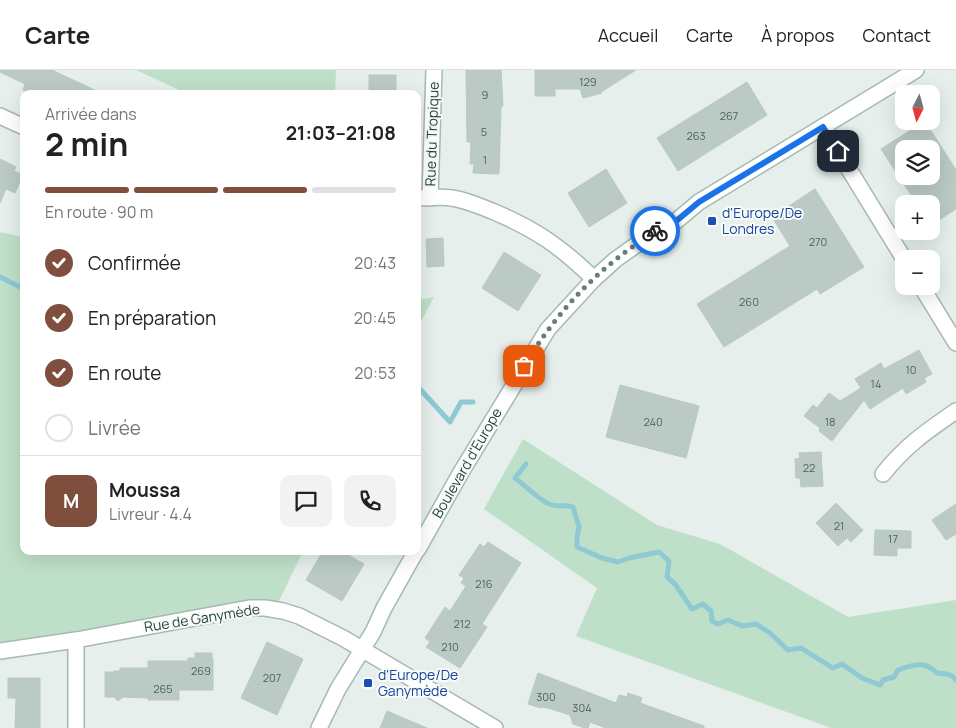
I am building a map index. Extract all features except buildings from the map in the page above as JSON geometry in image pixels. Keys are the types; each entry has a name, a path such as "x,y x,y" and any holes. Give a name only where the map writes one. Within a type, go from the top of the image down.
{"street":[{"name":"Rue du Tropique","path":"424,198 434,70"},
{"name":"Boulevard d'Europe","path":"421,543 548,329 594,279 614,260 657,230 675,222 699,202 916,70"},
{"path":"0,116 20,125"},
{"path":"823,127 898,250"},
{"path":"424,198 451,198 470,202 528,227 572,258 594,279"},
{"path":"927,295 956,343"},
{"path":"883,474 916,439 956,411"},
{"name":"Boulevard d'Europe","path":"319,728 338,689 363,649 414,555"},
{"name":"Rue de Ganymède","path":"0,650 76,640 232,611 265,608 299,616 363,649 495,728"},
{"path":"76,640 76,728"}],"green space":[{"path":"136,70 336,70 335,90 179,90"},
{"path":"0,232 20,236 20,555 301,555 279,601 0,643"},
{"path":"434,297 421,321 421,299"},
{"path":"523,439 657,525 720,544 848,617 956,600 956,728 831,728 576,636 597,588 484,509"}],"waterway":[{"path":"0,277 20,287"},
{"path":"421,390 450,422 461,402 473,402"},
{"path":"526,464 515,478 547,503 573,507 579,527 577,547 602,558 618,562 659,552 669,561 667,577 675,584 692,609 703,604 711,611 712,621 718,624 728,620 742,626 756,624 770,633 788,650 801,648 833,668 842,664 862,678 880,685 883,680 894,677 898,670 918,665 928,666 937,673 950,675 956,680"}],"way so far":[{"path":"524,366 548,329 565,308 614,260 655,231"}],"place":[{"name":"d'Europe/De Londres","path":"712,221"},
{"name":"d'Europe/De Ganymède","path":"368,683"}],"route":[{"path":"655,231 675,222 699,202 823,127 838,151"}]}
